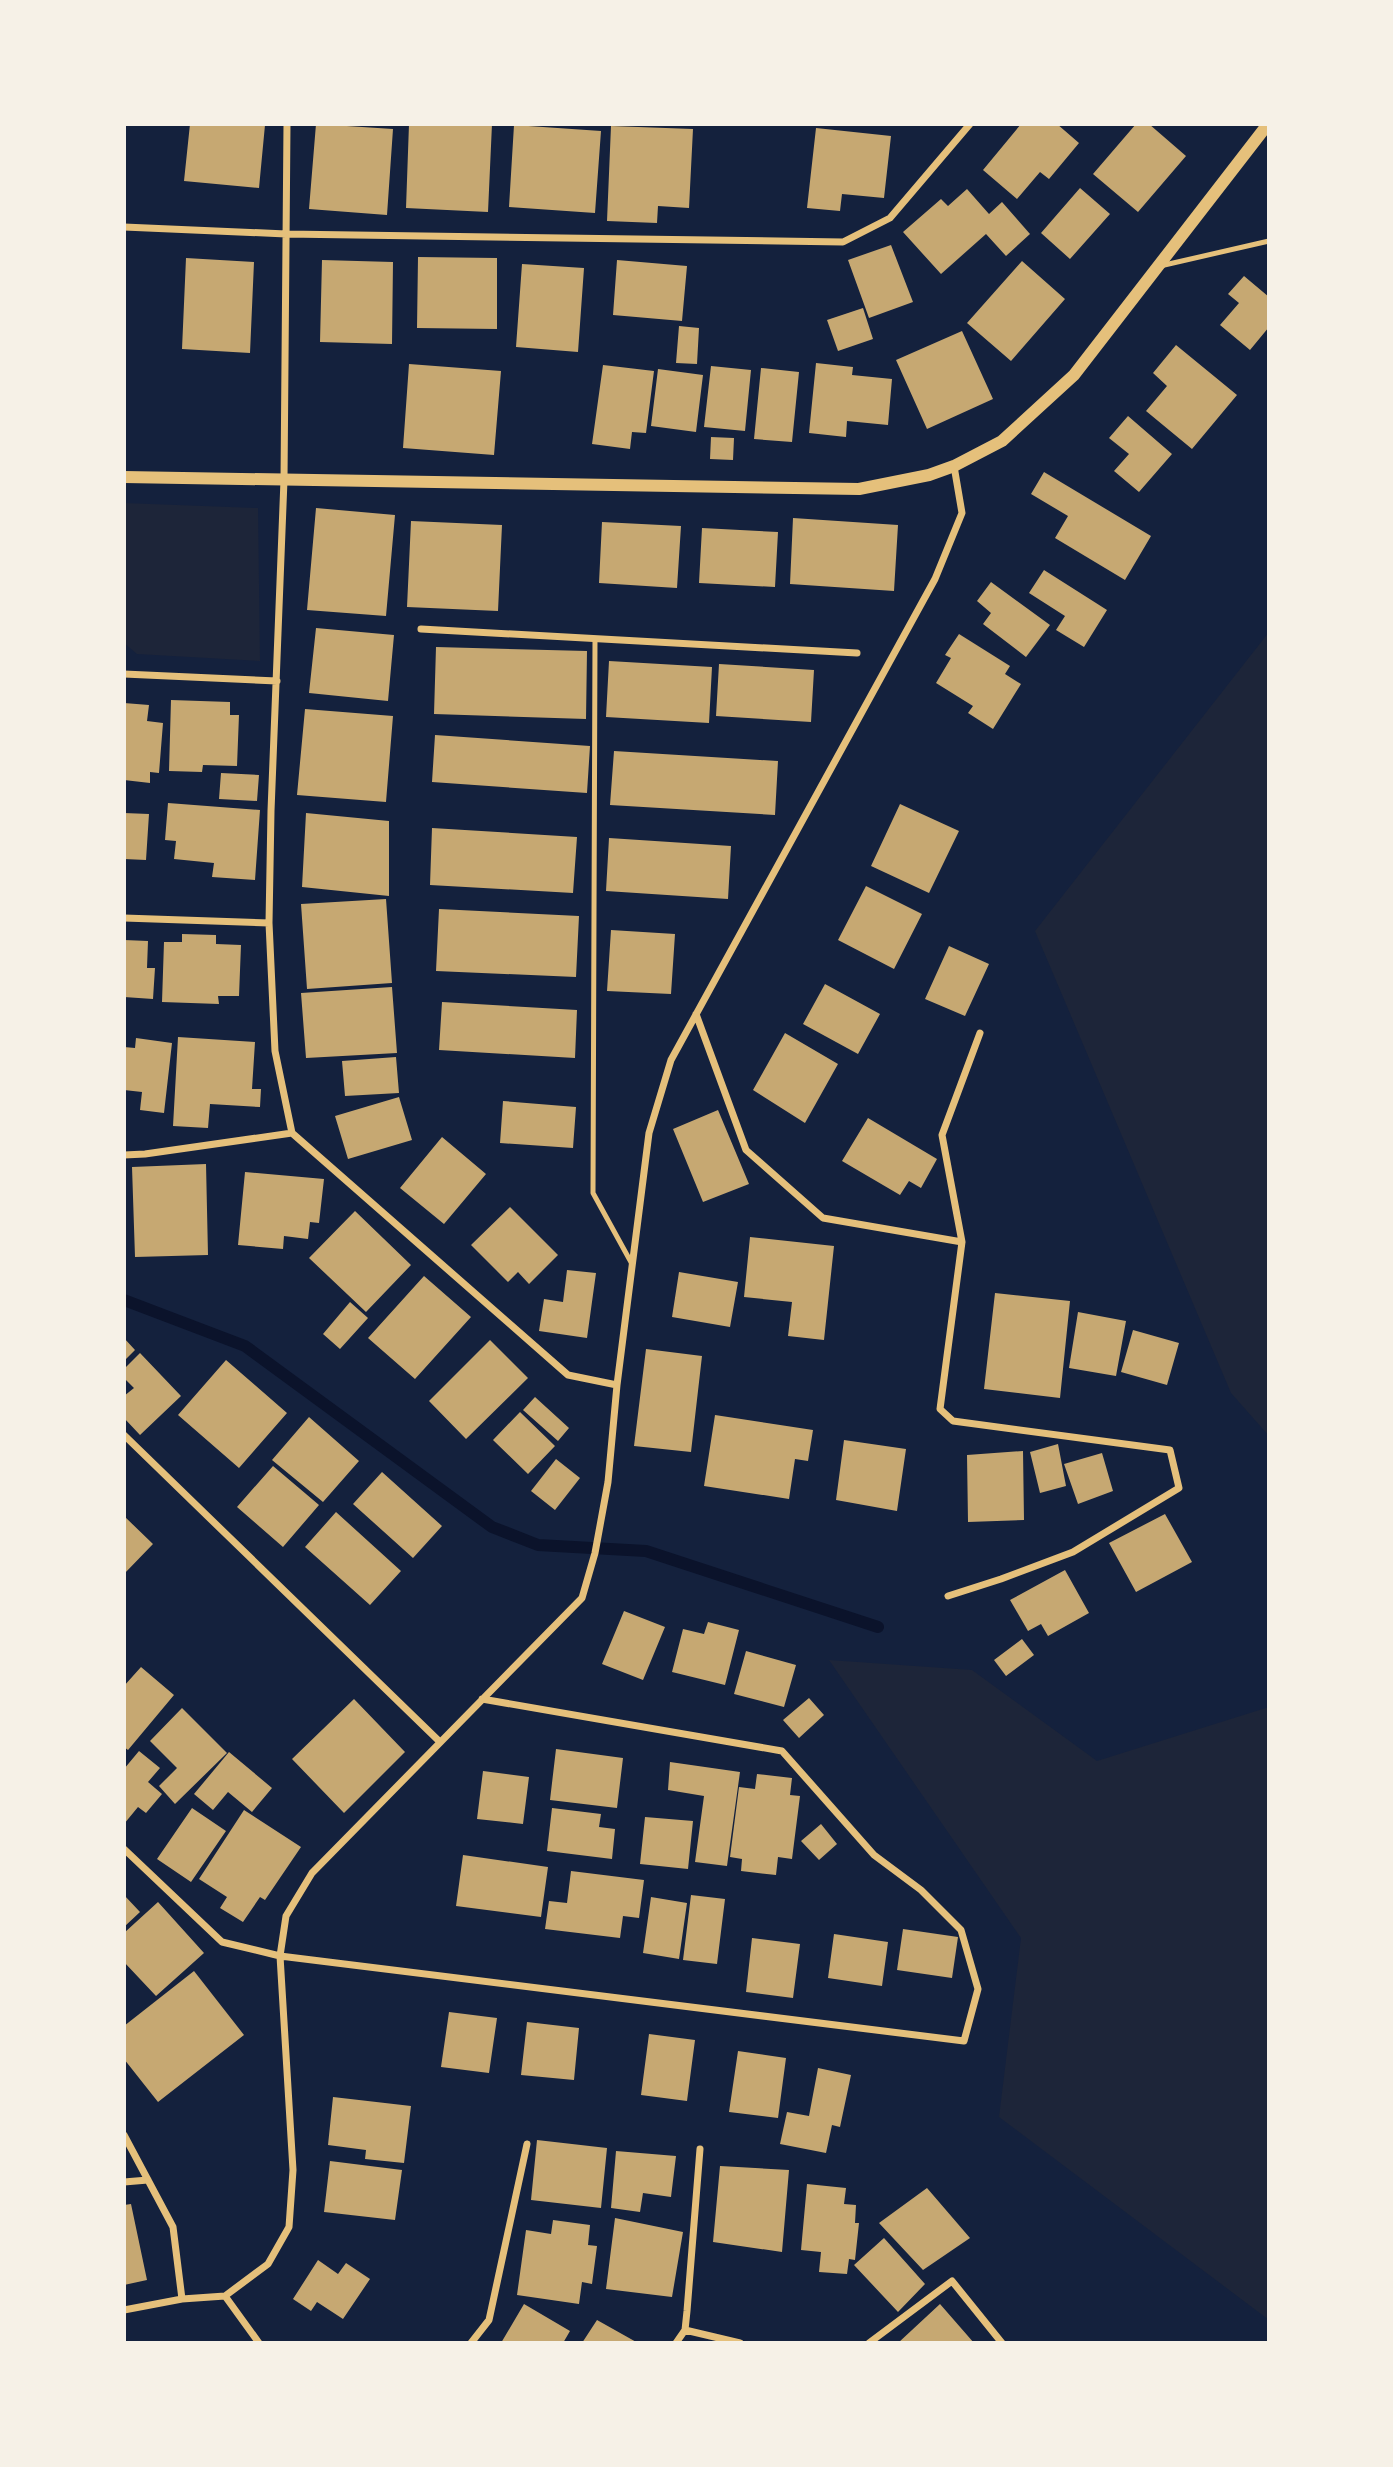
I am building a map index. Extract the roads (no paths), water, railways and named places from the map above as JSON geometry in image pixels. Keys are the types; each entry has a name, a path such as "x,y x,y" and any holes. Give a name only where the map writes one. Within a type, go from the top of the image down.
{"street":[{"path":"287,124 284,480 269,923 275,1051 292,1133 568,1375 617,1385"},
{"path":"124,227 286,234 843,242 890,218 970,124"},
{"path":"124,477 859,489 929,475 954,466 1002,441 1074,375 1268,124"},
{"path":"124,2310 182,2299 225,2296 268,2264 289,2227 293,2170 280,1956 286,1916 312,1873 582,1598 595,1553 608,1482 617,1385 649,1133 671,1060 935,579 962,513 954,466"},
{"path":"421,629 857,653"},
{"path":"124,674 277,681"},
{"path":"124,918 269,923"},
{"path":"696,1014 746,1150 823,1218 962,1242"},
{"path":"948,1596 1073,1552 1178,1488 1170,1450 953,1421 940,1409 962,1242 942,1135 980,1033"},
{"path":"124,1155 292,1133"},
{"path":"124,1435 440,1742"},
{"path":"124,1849 222,1942 280,1956 964,2041 978,1989 961,1930 921,1890 874,1855 782,1751 482,1699"},
{"path":"124,2135 173,2227 182,2299"},
{"path":"471,2343 489,2320 527,2144"},
{"path":"676,2343 685,2330 700,2149"},
{"path":"124,2182 148,2180"},
{"path":"869,2343 952,2281 1002,2343"},
{"path":"225,2296 259,2343"},
{"path":"685,2330 740,2343"}],"lane":[{"path":"1157,266 1269,241"},
{"path":"595,639 593,1193 632,1264"}],"waterway":[{"path":"124,1300 245,1346 492,1527 538,1545 646,1551 878,1627"}]}
